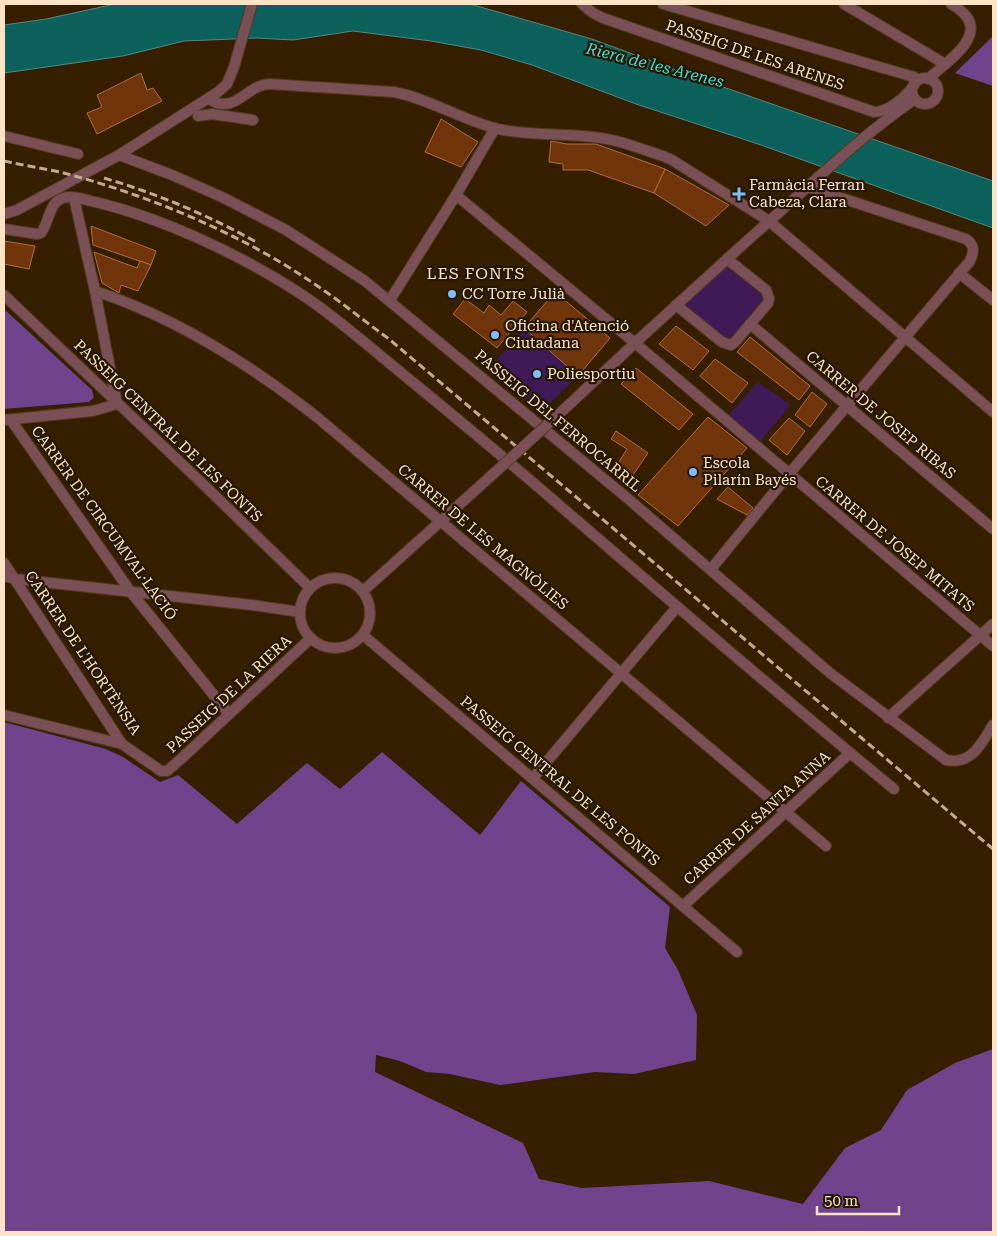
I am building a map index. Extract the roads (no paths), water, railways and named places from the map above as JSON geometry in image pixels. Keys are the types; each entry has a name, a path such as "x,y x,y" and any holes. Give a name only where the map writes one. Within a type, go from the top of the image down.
{"street":[{"path":"4,214 17,210 119,155 208,99 227,84 234,67 252,4"},
{"name":"PASSEIG DE LES ARENES","path":"582,4 593,14 603,18 874,112 881,112 888,108 910,91 916,83"},
{"path":"663,4 914,77 916,83 913,92 915,99 924,104 931,103 936,98 938,88 928,78"},
{"path":"844,4 945,64"},
{"path":"916,83 928,78 969,41 972,32 971,24 964,12 951,4"},
{"path":"208,99 221,105 230,104 260,86 269,84 394,92 412,95 450,113 495,128 525,134 601,138 663,156 769,221 993,412"},
{"path":"363,592 769,221 884,122 915,99"},
{"path":"198,116 212,114 253,120"},
{"path":"390,300 456,195 495,128"},
{"path":"4,136 78,154"},
{"name":"PASSEIG DEL FERROCARRIL","path":"119,155 172,175 224,198 286,230 359,277 390,300 710,569 830,673 946,760 960,761 970,756 981,746 993,726"},
{"path":"710,569 970,261 973,254 971,243 966,239 808,187"},
{"name":"CARRER DE JOSEP MITATS","path":"456,195 635,343 993,646"},
{"path":"4,229 41,233 45,228 55,203 61,198 74,198 118,208 189,234 248,262 300,294 339,322 492,447 677,607 894,789"},
{"path":"8,420 92,412 118,404 74,198"},
{"path":"676,305 722,342 731,345 735,342 768,302 768,293 727,259"},
{"path":"959,273 993,300"},
{"name":"CARRER DE LES MAGNÒLIES","path":"95,291 142,309 187,330 240,361 284,391 826,846"},
{"name":"PASSEIG CENTRAL DE LES FONTS","path":"4,296 310,588"},
{"name":"CARRER DE JOSEP RIBAS","path":"750,324 993,529"},
{"name":"CARRER DE CIRCUMVAL·LACIÓ","path":"8,420 130,591 229,714"},
{"name":"CARRER DE L'HORTÈNSIA","path":"4,563 122,744 139,754 152,766 161,771 166,771"},
{"path":"4,576 15,579 300,612"},
{"path":"335,578 352,582 363,592 371,607 371,617 368,628 353,644 332,649 322,646 311,638 302,624 300,612 304,598 310,588 325,579 335,578"},
{"path":"533,778 677,607"},
{"path":"888,718 993,624"},
{"name":"PASSEIG CENTRAL DE LES FONTS","path":"363,635 737,952"},
{"name":"PASSEIG DE LA RIERA","path":"166,771 311,638"},
{"path":"4,715 122,744"},
{"name":"CARRER DE SANTA ANNA","path":"683,906 786,814 850,753"}],"water":[{"name":"Riera de les Arenes","path":"115,4 470,4 592,39 703,80 993,181 993,228 758,144 636,104 532,65 481,50 431,41 353,31 293,40 257,38 184,41 123,56 4,73 4,25 46,19"}],"railway":[{"path":"4,161 60,172 92,181 191,217 255,248 323,290 389,339 993,849"},
{"path":"104,178 183,206 258,243"}],"place":[{"name":"Farmàcia Ferran Cabeza, Clara","path":"739,194"},
{"name":"CC Torre Julià","path":"452,294"},
{"name":"Oficina d'Atenció Ciutadana","path":"495,335"},
{"name":"Poliesportiu","path":"537,374"},
{"name":"Escola Pilarín Bayés","path":"693,472"}],"district":[{"name":"LES FONTS","path":"476,273"}]}
